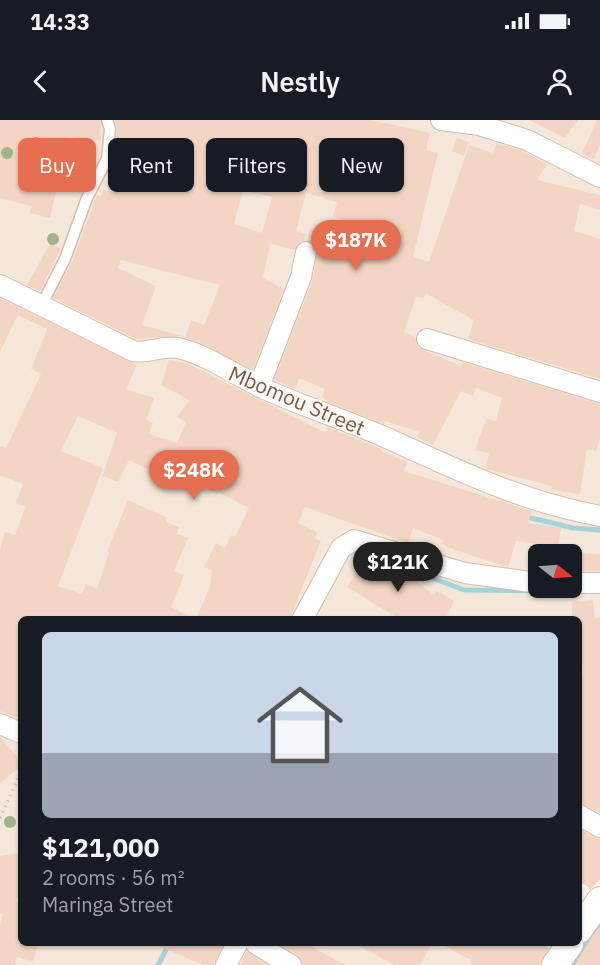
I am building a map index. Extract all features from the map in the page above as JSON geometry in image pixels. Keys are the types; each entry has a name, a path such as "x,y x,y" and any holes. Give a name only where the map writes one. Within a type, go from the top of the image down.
{"street":[{"path":"441,120 479,125 527,140 600,177"},
{"path":"259,387 301,277 306,252"},
{"name":"Mbomou Street","path":"0,285 133,351 142,353 165,347 178,348 259,387 384,437 476,480 538,502 600,516"},
{"path":"427,339 600,392"},
{"path":"304,616 341,548 354,540 465,573 528,582"},
{"path":"582,583 600,583"},
{"path":"0,724 18,732"},
{"path":"582,817 600,827"},
{"path":"582,926 600,900"},
{"path":"226,965 236,946"},
{"path":"259,946 291,965"},
{"path":"555,965 569,946"}],"lane":[{"path":"41,306 65,259 87,198 107,159 110,129 107,120"}],"path":[{"path":"0,818 18,779"}],"shaded area":[{"path":"0,120 600,120 600,849 582,877 582,616 18,616 18,946 539,946 526,965 0,965"}],"building":[{"path":"0,120 100,120 101,141 96,140 96,138 69,137 18,138 18,192 56,192 50,218 30,213 32,206 0,198"},
{"path":"115,120 371,120 430,133 426,150 438,153 413,257 429,262 469,145 492,153 497,143 522,151 547,164 537,180 600,195 600,210 580,204 574,231 600,239 600,379 468,339 474,320 425,293 424,298 416,297 404,332 415,337 418,347 423,350 461,366 462,362 600,404 600,439 596,451 587,449 580,494 551,490 552,486 486,469 489,453 475,450 486,419 496,421 502,398 476,388 473,396 461,391 433,445 417,437 420,432 385,421 384,424 328,402 322,397 325,389 299,378 295,389 274,380 313,279 317,249 309,240 302,241 294,250 270,243 263,278 284,289 253,370 206,345 181,336 136,339 53,298 72,262 97,195 101,196 103,189 113,193 194,192 194,138 116,138","holes":["306,193 337,202 333,216 341,219 334,244 304,239 306,234 296,231","121,260 220,285 204,325 191,320 185,337 142,325 156,286 118,268"]},
{"path":"529,120 578,120 565,138"},
{"path":"597,120 600,120 600,145 594,159 582,153"},
{"path":"457,138 469,142 464,156 452,151"},
{"path":"50,244 61,248 40,291 27,285"},
{"path":"0,298 137,365 126,389 154,398 146,420 153,423 149,434 177,443 186,422 177,417 189,400 161,385 169,360 186,363 326,433 328,427 381,449 407,462 404,471 532,511 528,523 561,528 559,544 516,541 508,567 455,550 442,544 443,540 413,528 408,543 305,507 298,523 317,532 315,538 321,541 291,616 197,616 210,586 212,570 204,567 216,543 225,548 231,535 235,537 249,508 218,492 217,494 153,459 147,469 129,460 118,482 102,476 117,433 78,416 61,451 103,468 58,586 82,594 86,584 97,589 109,553 107,552 128,500 168,518 166,522 179,527 177,534 188,538 174,571 184,575 171,607 190,616 18,616 18,718 0,711 0,550 5,532 15,535 26,506 16,503 23,484 0,475 0,446 6,448 41,374 31,369 47,329 18,315 0,352"},
{"path":"582,553 600,554 600,571 582,571"},
{"path":"366,556 406,574 434,595 437,591 454,601 447,616 394,616 347,587"},
{"path":"593,600 595,618 600,618 600,813 582,804 582,616 572,616 572,602"},
{"path":"0,737 18,758 18,768 0,783"},
{"path":"582,830 600,839 600,879 591,889 582,883"},
{"path":"18,853 16,902 18,903 18,946 37,946 33,962 17,957 15,965 0,965 0,925 3,914 0,913 0,856"},
{"path":"600,926 600,965 575,965 591,938"},
{"path":"159,946 223,946 214,965 203,965"},
{"path":"282,946 311,946 345,965 303,965 298,955"},
{"path":"359,946 431,946 420,965 395,965"},
{"path":"444,946 546,946 549,948 540,965 470,965 473,961"},
{"path":"247,951 250,954 268,965 240,965"}],"waterway":[{"path":"531,518 573,528 600,530"},
{"path":"377,557 464,590 528,591"},
{"path":"573,965 600,923"},
{"path":"158,965 168,946"}]}
